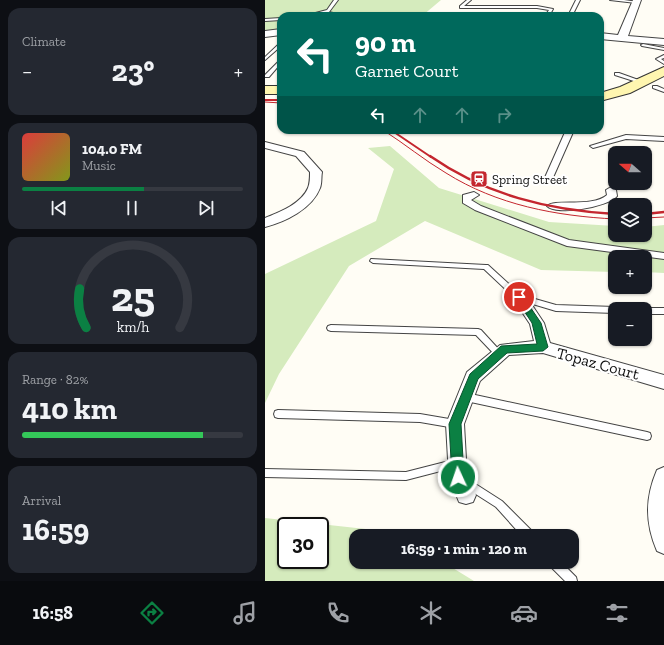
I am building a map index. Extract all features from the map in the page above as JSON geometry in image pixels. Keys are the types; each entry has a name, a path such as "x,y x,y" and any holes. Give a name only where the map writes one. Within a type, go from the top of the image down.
{"main road":[{"path":"604,96 625,90 664,71"},
{"path":"266,80 277,83"},
{"path":"643,82 661,87"},
{"path":"604,104 661,87"},
{"path":"265,90 277,90"}],"street":[{"path":"623,38 636,1"},
{"path":"265,34 277,32"},
{"path":"604,36 663,44"},
{"path":"547,182 568,134"},
{"path":"265,223 288,213 307,198 315,188 316,172 300,154 267,147"},
{"path":"552,206 572,208 604,201 612,196 611,190"},
{"path":"474,194 467,197 466,200 478,208 567,243 664,256"},
{"path":"519,297 537,323 543,347"},
{"name":"Topaz Court","path":"465,496 458,470 455,424 473,377 505,349 543,347 664,382"},
{"path":"664,477 657,501 658,532 664,544"}],"lane":[{"path":"324,12 336,0"},
{"path":"469,0 461,7 537,7 551,9 549,12"},
{"path":"572,12 578,0"},
{"path":"612,0 636,1"},
{"path":"265,20 277,19"},
{"path":"643,45 663,44"},
{"path":"265,60 277,48"},
{"path":"664,56 658,59 664,63"},
{"path":"265,60 277,62"},
{"path":"266,80 277,66"},
{"path":"617,74 643,82"},
{"path":"593,146 626,137 664,139"},
{"path":"373,261 486,267 519,297 556,308 608,310"},
{"path":"652,311 664,311"},
{"path":"331,328 478,332 499,354"},
{"path":"466,396 647,436"},
{"path":"278,414 420,418 455,424"},
{"path":"265,473 406,476 458,470 499,504 522,529"},
{"path":"561,569 572,581"}],"green space":[{"path":"265,0 441,0 427,12 277,12 277,30 265,31"},
{"path":"390,146 439,188 549,222 608,226 608,242 652,242 652,226 664,225 664,273 652,272 652,250 608,250 608,272 541,270 425,221 349,266 279,374 265,403 265,274 376,221 394,169 368,148"},
{"path":"265,518 277,519 277,569 329,569 329,525 366,529 349,529 349,569 454,569 474,581 265,581"}],"tram line":[{"path":"265,102 277,103"},
{"path":"389,134 438,168 465,184 506,201 549,212 608,218"},
{"path":"652,218 664,217"}],"railway":[{"path":"265,100 277,100"},
{"path":"397,134 431,157"},
{"path":"430,156 451,170 473,181 518,198 566,209 608,213"},
{"path":"652,213 664,212"}],"place":[{"name":"Spring Street","path":"479,179"}],"route":[{"path":"458,477 455,424 473,377 505,349 543,347 537,323 519,297"}]}
